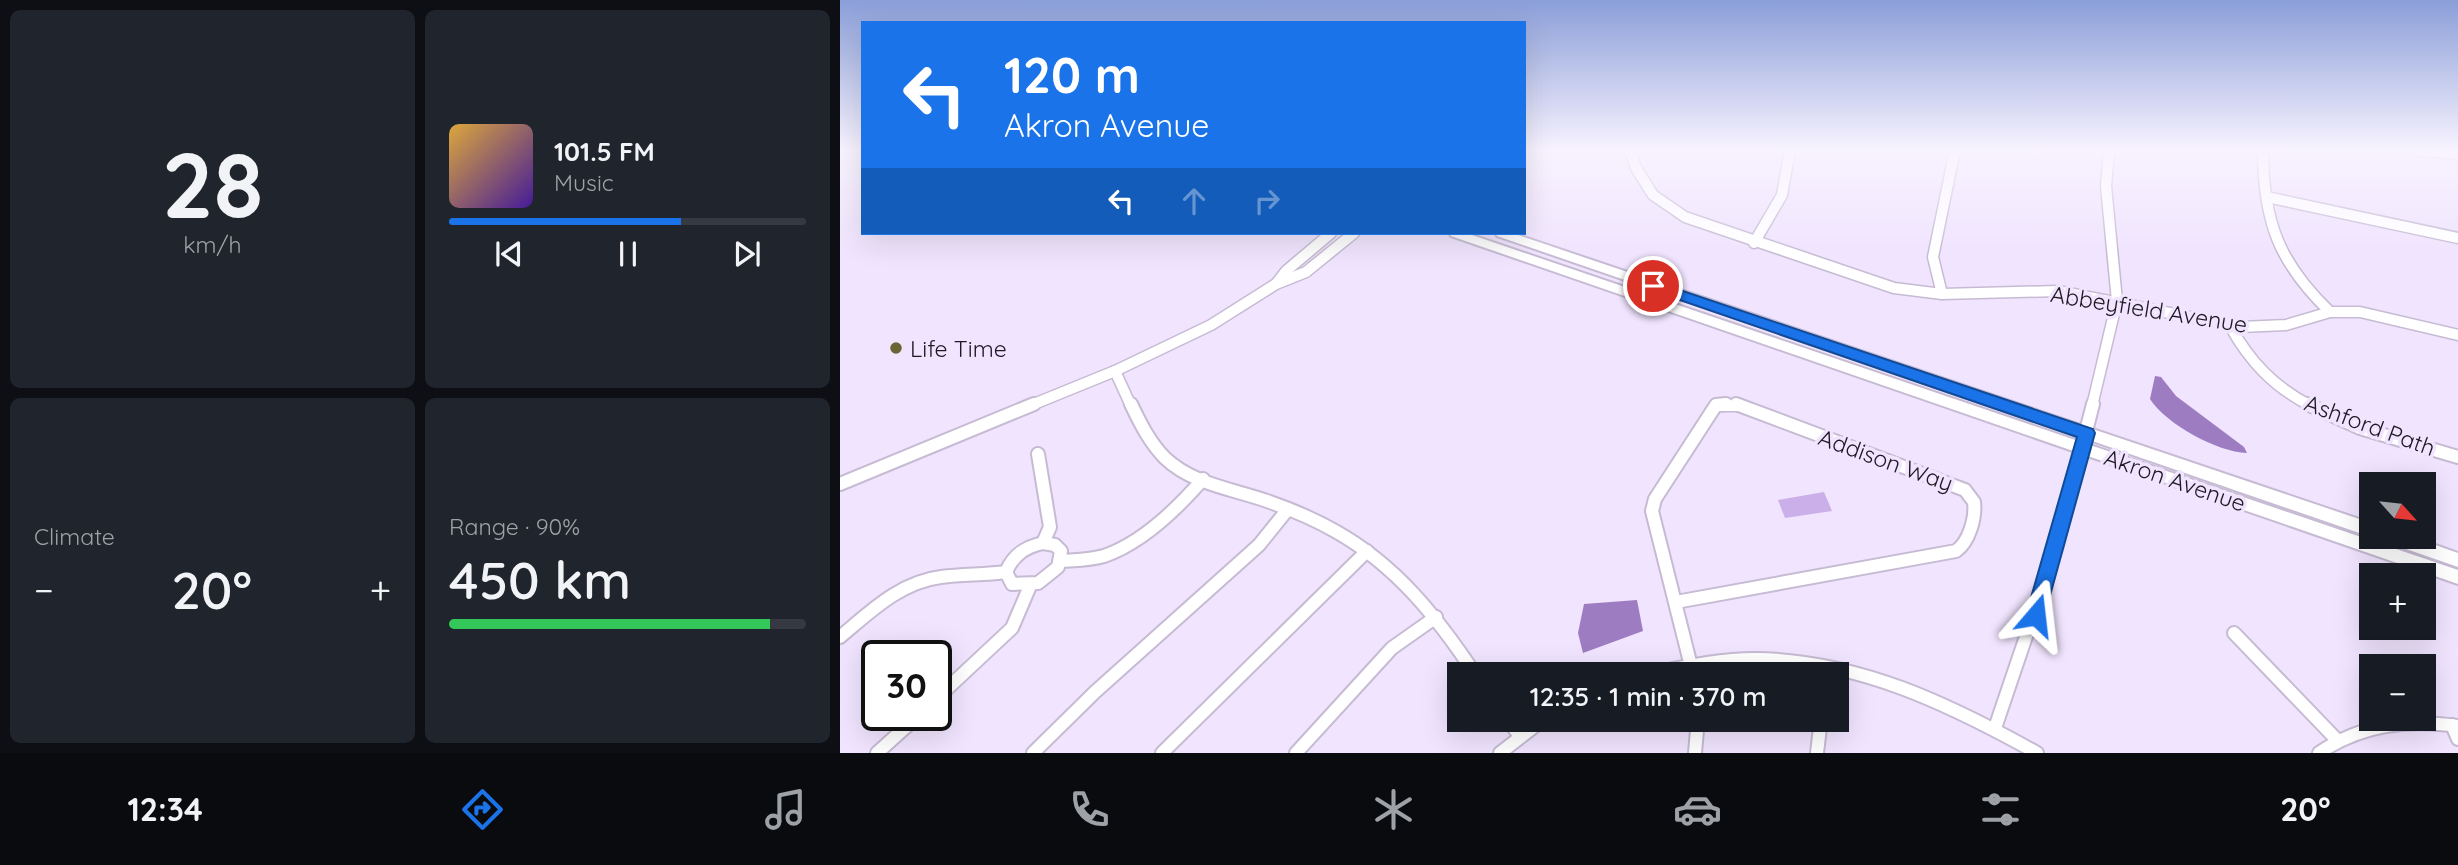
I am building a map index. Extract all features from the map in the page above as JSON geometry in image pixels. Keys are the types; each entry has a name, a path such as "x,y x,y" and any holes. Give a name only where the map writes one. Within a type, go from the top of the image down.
{"street":[{"name":"Abbeyfield Avenue","path":"1647,185 1668,206 1705,226 1894,288 1942,294 2058,291 2230,326 2286,325 2330,312 2384,315 2458,334"},
{"path":"1754,243 1782,195 1784,185"},
{"path":"1942,294 1933,257 1948,185"},
{"path":"1995,727 2036,615 2085,441 2117,301 2106,185"},
{"path":"2266,185 2272,232 2280,252 2302,285 2330,312"},
{"path":"2267,197 2458,238"},
{"path":"1276,284 1286,271 1329,235"},
{"path":"840,484 1115,371 1211,325 1276,284 1306,272 1352,235"},
{"name":"Akron Avenue","path":"1461,235 2085,441 2359,526"},
{"name":"Akron Avenue","path":"1507,235 2458,577"},
{"name":"Ashford Path","path":"2230,326 2247,356 2294,397 2361,427 2458,457"},
{"path":"1115,371 1146,436 1167,460 1203,479 1323,524 1367,551 1402,578 1436,617 1467,662"},
{"name":"Addison Way","path":"1676,602 1956,551 1963,546 1977,506 1974,496 1965,490 1735,404 1716,405 1655,499 1653,511 1690,662"},
{"path":"1038,454 1050,527 1043,543"},
{"path":"1006,572 1012,584 1030,586 1049,576 1061,561 1098,557 1122,548 1180,502 1203,479"},
{"path":"1033,753 1095,692 1259,545 1287,509"},
{"path":"1006,572 1019,553 1043,543 1059,548 1061,561"},
{"path":"2429,550 2458,560"},
{"path":"1162,753 1367,551"},
{"path":"840,637 892,595 918,582 940,577 1006,572"},
{"path":"952,684 1012,628 1030,586"},
{"path":"1296,753 1392,648 1436,617"},
{"path":"2234,634 2337,740"},
{"path":"1729,662 1757,662"},
{"path":"1849,673 1880,677 1905,686 1995,727 2037,753"},
{"path":"2319,753 2337,740 2361,730 2389,724 2456,730"},
{"path":"877,753 901,731"},
{"path":"1517,732 1520,736"},
{"path":"1500,753 1526,732"},
{"path":"1695,753 1697,732"},
{"path":"1817,753 1819,732"}],"shaded area":[{"path":"2155,376 2161,377 2176,396 2244,447 2247,453 2207,442 2168,418 2150,399"},
{"path":"1824,492 1832,511 1785,518 1778,500"},
{"path":"1637,600 1643,631 1583,653 1578,633 1584,604"}],"place":[{"name":"Life Time","path":"896,348"}],"route":[{"path":"1653,286 2087,433 2036,615"}]}
